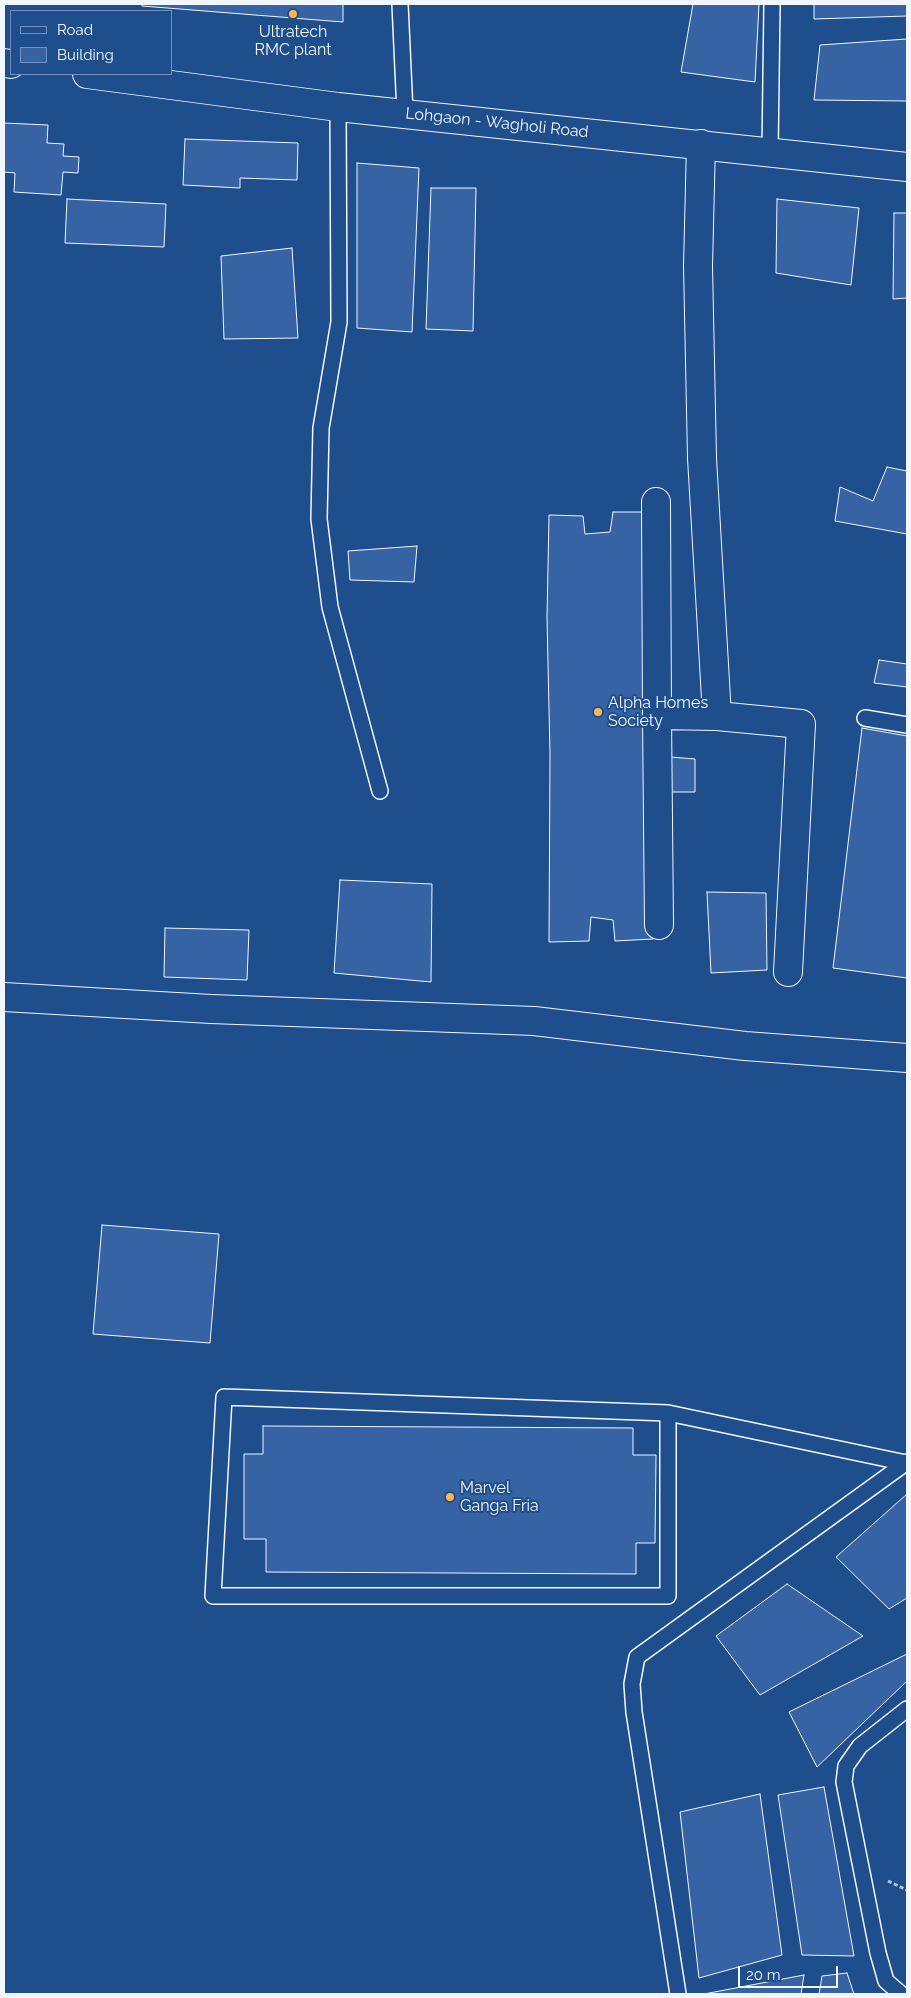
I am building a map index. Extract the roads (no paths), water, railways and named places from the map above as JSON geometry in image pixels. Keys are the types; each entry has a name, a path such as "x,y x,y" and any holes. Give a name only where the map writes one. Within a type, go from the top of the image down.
{"street":[{"name":"Lohgaon - Wagholi Road","path":"95,75 338,107 907,167"},
{"path":"701,144 698,266 702,458 717,716"},
{"path":"656,502 659,925"},
{"path":"657,715 717,716 801,724 788,972"},
{"path":"4,997 211,1009 534,1020 744,1046 907,1058"}],"lane":[{"path":"400,4 405,113"},
{"path":"770,152 772,4"},
{"path":"338,107 339,322 321,428 319,519 330,607 380,792"},
{"path":"865,718 907,725"},
{"path":"668,1413 668,1596 213,1596 224,1397 668,1413 907,1462"},
{"path":"678,1994 634,1712 632,1684 637,1657 907,1462"},
{"path":"902,1994 886,1980 878,1953 844,1782 846,1766 860,1746 907,1709"}],"place":[{"name":"Ultratech RMC plant","path":"293,14"},
{"name":"Alpha Homes Society","path":"598,712"},
{"name":"Marvel Ganga Fria","path":"450,1497"}]}
